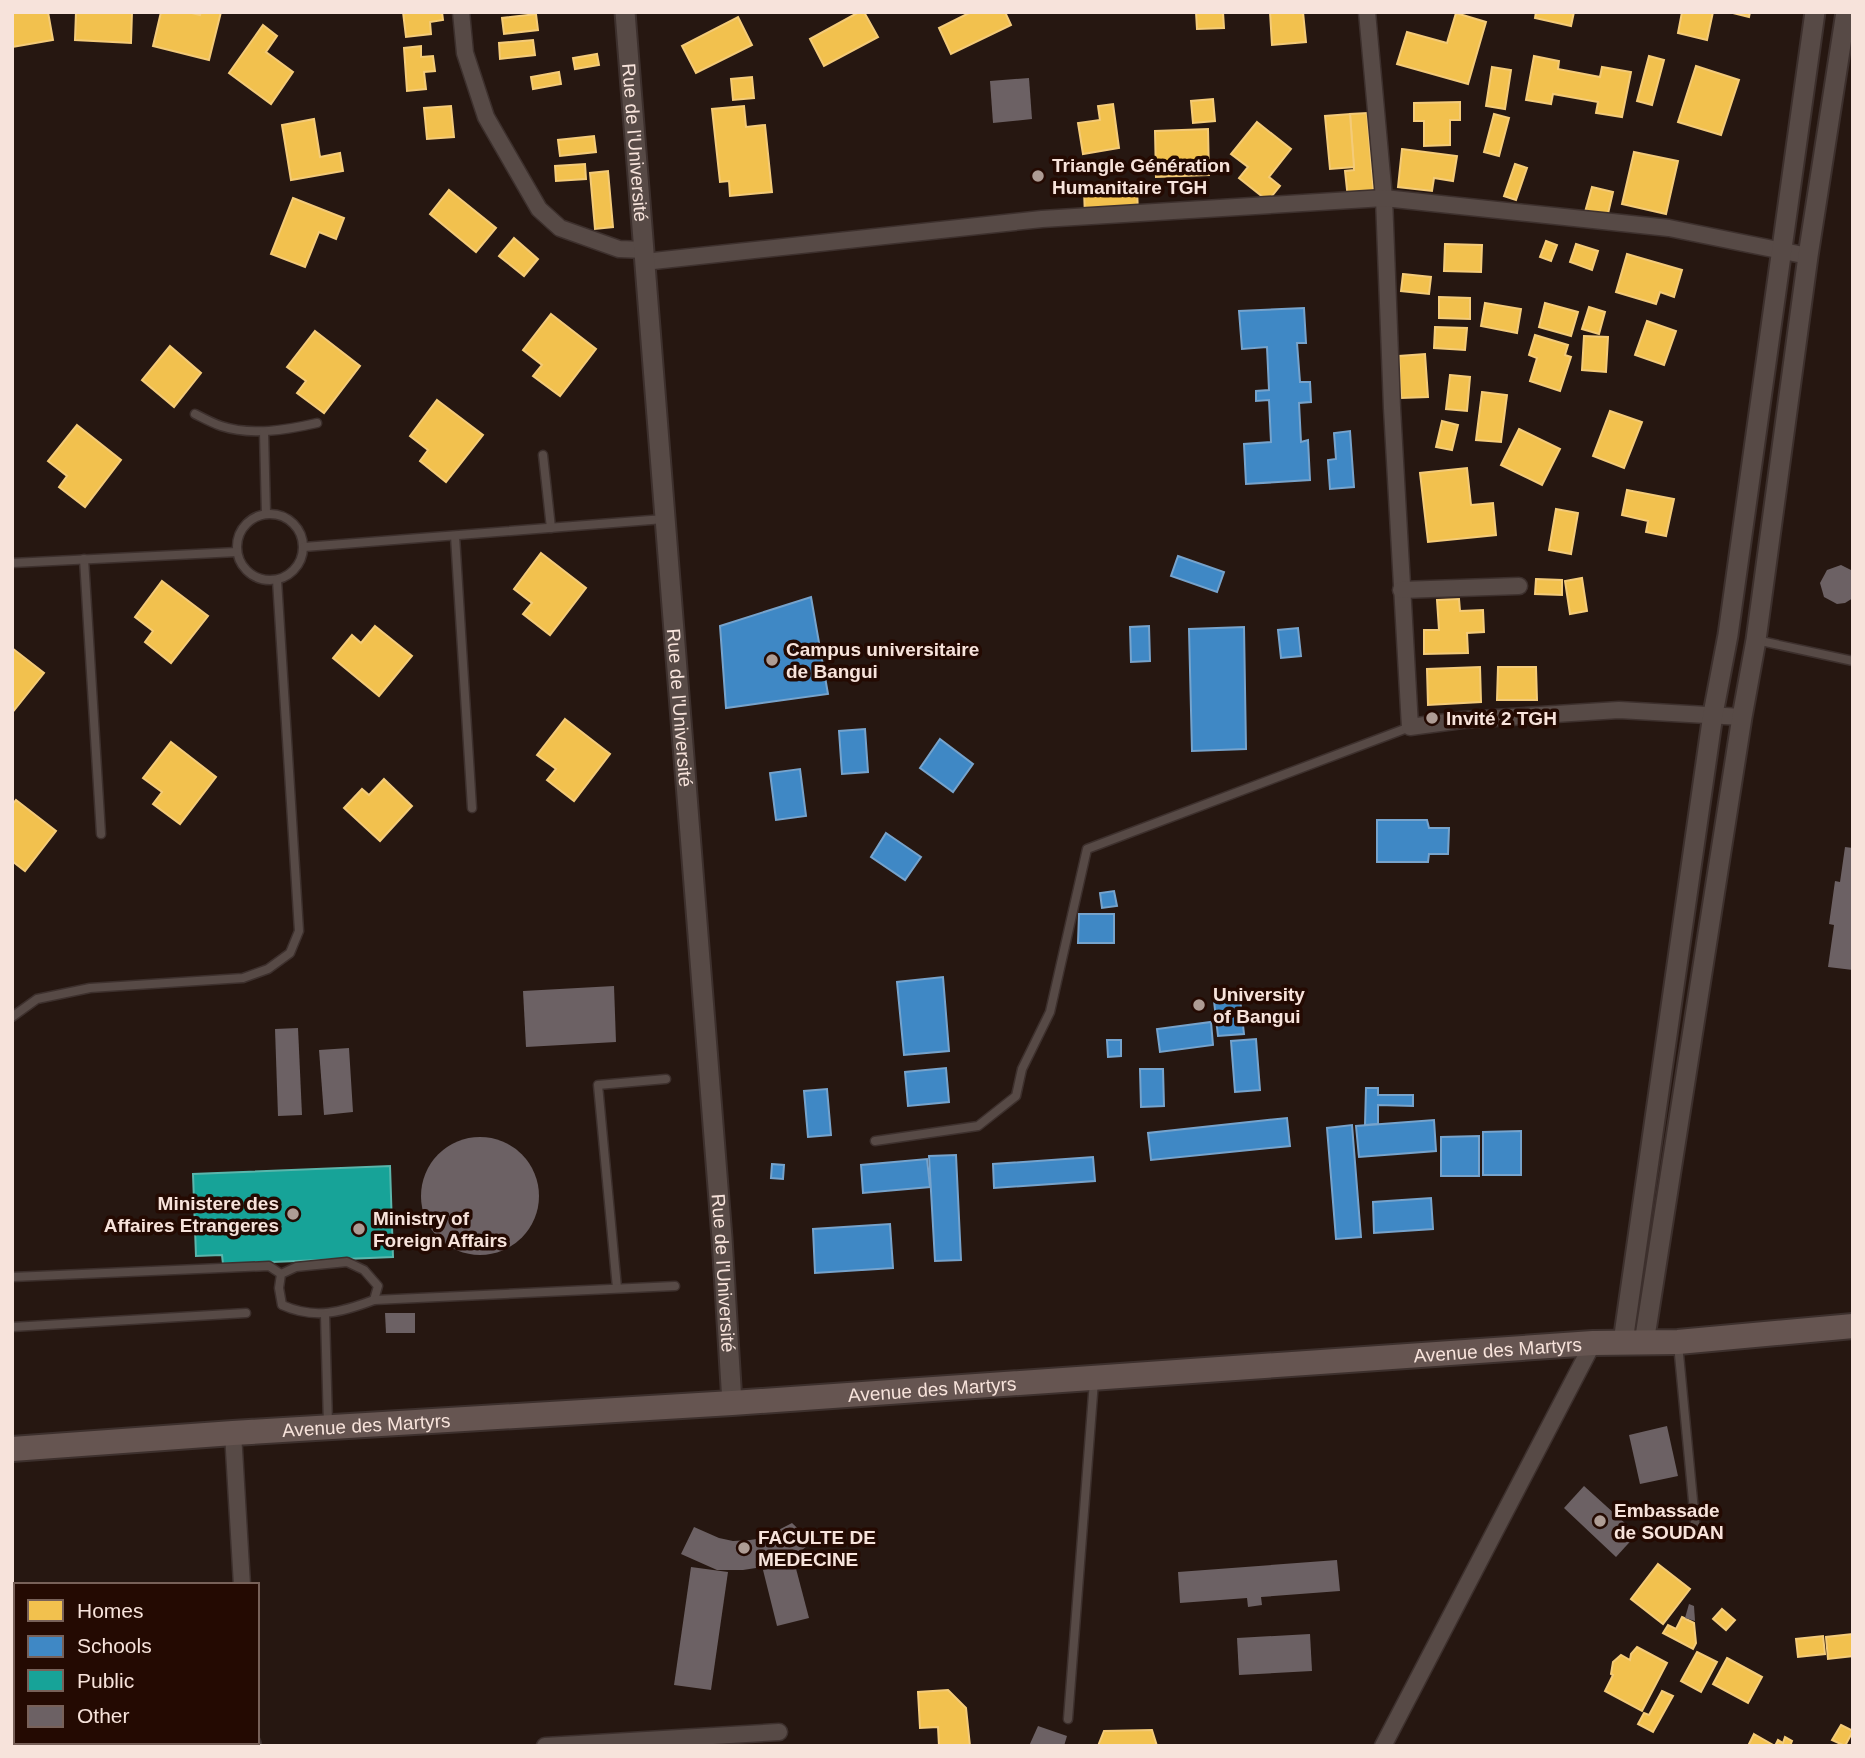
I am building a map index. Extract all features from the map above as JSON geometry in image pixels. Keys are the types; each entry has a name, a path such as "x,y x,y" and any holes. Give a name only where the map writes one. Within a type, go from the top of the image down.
{"main road":[{"name":"Avenue des Martyrs","path":"12,1449 328,1427 732,1404 1592,1343 1678,1342 1853,1326"}],"street":[{"path":"461,12 465,53 486,117 539,209 560,228 644,256 1031,220 1384,198 1669,228 1808,256"},
{"name":"Rue de l'Université","path":"625,12 722,1238 732,1404"},
{"path":"1367,12 1384,198 1401,590 1410,727 1462,720 1619,710 1742,717"},
{"path":"1634,1342 1713,714 1730,622 1815,12"},
{"path":"1634,1342 1756,640 1808,256 1846,12"},
{"path":"1401,590 1519,586"},
{"path":"1384,1746 1592,1343"},
{"path":"233,1433 242,1583"},
{"path":"545,1746 779,1732"}],"lane":[{"path":"195,414 222,426 264,432 317,423"},
{"path":"264,432 266,514"},
{"path":"543,455 551,528"},
{"path":"266,514 280,515 293,523 301,535 304,547 301,561 291,573 277,580 262,580 249,574 241,564 237,552 242,530 251,519 266,514"},
{"path":"304,547 666,519"},
{"path":"455,536 472,808"},
{"path":"12,563 237,552"},
{"path":"84,559 102,834"},
{"path":"12,1017 37,999 90,988 243,978 268,969 290,953 299,931 277,580"},
{"path":"1756,640 1853,661"},
{"path":"875,1141 978,1126 1016,1096 1022,1069 1050,1012 1087,849 1410,727"},
{"path":"617,1289 598,1085 666,1079"},
{"path":"281,1274 296,1267 347,1262 365,1270 378,1286 374,1300"},
{"path":"12,1277 269,1266 281,1274"},
{"path":"281,1274 279,1288 282,1305 293,1310 325,1315 374,1300 675,1286"},
{"path":"12,1327 246,1313"},
{"path":"325,1315 328,1427"},
{"path":"1678,1342 1696,1532"},
{"path":"1069,1706 1090,1443 1068,1719 1094,1378"}],"green space":[{"path":"12,1587 14,1587 14,1656"}],"building: Homes":[{"path":"12,12 48,12 53,40 12,47"},
{"path":"76,12 132,12 131,43 75,40"},
{"path":"161,12 200,15 201,12 221,12 209,60 153,46"},
{"path":"403,12 442,12 443,20 430,22 431,34 406,37"},
{"path":"859,12 864,12 878,37 824,66 810,39"},
{"path":"971,12 1005,12 1011,25 951,54 939,28"},
{"path":"1196,12 1223,12 1224,28 1197,29"},
{"path":"1270,12 1303,12 1306,42 1272,45"},
{"path":"1536,12 1574,12 1571,26 1535,18"},
{"path":"1682,12 1713,12 1707,40 1678,33"},
{"path":"1729,12 1750,12 1749,17"},
{"path":"1456,13 1486,22 1468,84 1397,64 1407,32 1447,43"},
{"path":"536,14 538,30 504,34 502,18"},
{"path":"738,17 752,45 696,73 682,46"},
{"path":"263,25 277,36 266,52 293,72 271,104 229,73"},
{"path":"533,40 535,55 500,59 499,43"},
{"path":"421,46 421,57 433,56 435,71 424,72 426,89 407,91 404,48"},
{"path":"597,54 599,65 575,69 573,58"},
{"path":"1534,56 1559,61 1558,69 1600,77 1602,67 1631,72 1622,117 1596,113 1598,102 1553,94 1551,104 1526,100"},
{"path":"1649,56 1664,60 1652,105 1637,101"},
{"path":"1696,66 1739,80 1721,135 1678,122"},
{"path":"1492,67 1511,70 1505,109 1486,106"},
{"path":"559,72 561,84 533,89 531,77"},
{"path":"752,77 754,98 733,100 731,79"},
{"path":"1213,99 1215,121 1193,123 1191,101"},
{"path":"1460,102 1460,120 1450,120 1450,145 1424,146 1424,121 1414,121 1414,103"},
{"path":"1113,104 1119,148 1083,154 1078,123 1100,120 1098,106"},
{"path":"451,106 454,137 427,139 424,108"},
{"path":"744,106 746,127 765,125 772,192 730,196 729,181 720,182 712,109"},
{"path":"1367,113 1374,197 1348,199 1345,171 1354,170 1350,114"},
{"path":"1350,114 1354,167 1330,169 1325,116"},
{"path":"1494,114 1509,118 1499,156 1484,152"},
{"path":"314,119 320,157 340,153 343,171 291,180 282,125"},
{"path":"1257,122 1291,149 1269,177 1280,186 1268,201 1239,178 1248,167 1231,154"},
{"path":"1208,129 1209,175 1156,177 1155,131"},
{"path":"594,136 596,152 560,156 558,140"},
{"path":"1402,149 1457,156 1453,181 1434,178 1432,191 1398,187"},
{"path":"1634,152 1678,161 1666,214 1622,204"},
{"path":"585,164 586,179 556,181 555,166"},
{"path":"1515,164 1527,168 1516,200 1504,196"},
{"path":"608,171 613,227 595,229 590,173"},
{"path":"1137,187 1138,214 1085,217 1084,190"},
{"path":"1592,187 1613,192 1607,218 1585,212"},
{"path":"449,190 496,228 476,252 430,214"},
{"path":"293,198 344,218 336,239 319,232 305,267 271,254"},
{"path":"514,238 538,259 524,276 499,256"},
{"path":"1546,241 1557,245 1551,261 1540,257"},
{"path":"1445,244 1482,245 1481,272 1444,271"},
{"path":"1576,244 1598,251 1592,270 1570,262"},
{"path":"1627,254 1682,270 1674,297 1660,292 1656,304 1616,292"},
{"path":"1403,274 1431,277 1429,294 1401,291"},
{"path":"1439,297 1470,298 1470,319 1439,318"},
{"path":"1485,303 1521,309 1517,333 1481,326"},
{"path":"1545,303 1578,312 1571,336 1539,327"},
{"path":"1589,307 1605,312 1599,334 1582,329"},
{"path":"551,314 596,349 560,396 533,376 542,365 523,350"},
{"path":"1647,321 1676,331 1664,365 1635,355"},
{"path":"1435,327 1467,328 1465,350 1434,348"},
{"path":"315,331 360,366 324,413 297,393 306,381 287,367"},
{"path":"1535,335 1568,345 1565,355 1571,357 1560,391 1530,381 1537,358 1529,355"},
{"path":"1584,336 1608,337 1606,372 1582,370"},
{"path":"170,346 201,373 174,407 142,380"},
{"path":"1425,354 1428,397 1401,398 1399,356"},
{"path":"1450,375 1470,377 1467,411 1446,409"},
{"path":"1482,392 1507,395 1501,442 1476,440"},
{"path":"437,400 483,435 446,482 420,461 428,450 410,436"},
{"path":"1610,411 1642,422 1624,468 1593,456"},
{"path":"1442,421 1458,425 1452,450 1436,447"},
{"path":"77,425 121,460 85,507 59,487 67,476 48,461"},
{"path":"1519,429 1560,449 1542,485 1501,465"},
{"path":"1467,468 1471,505 1493,503 1496,535 1428,542 1420,473"},
{"path":"1627,490 1674,499 1666,536 1646,532 1648,521 1622,515"},
{"path":"1556,509 1578,513 1571,554 1549,550"},
{"path":"541,553 586,588 550,635 523,614 532,603 514,589"},
{"path":"1582,578 1587,611 1570,614 1565,581"},
{"path":"1536,579 1562,580 1562,595 1535,594"},
{"path":"162,581 208,616 171,663 145,642 153,631 135,617"},
{"path":"1459,599 1460,611 1483,610 1484,632 1467,633 1468,653 1424,654 1424,630 1439,630 1437,600"},
{"path":"375,626 412,656 379,696 333,658 352,635 361,643"},
{"path":"12,648 44,673 12,713"},
{"path":"1480,667 1481,702 1428,705 1427,669"},
{"path":"1498,667 1536,667 1537,700 1497,700"},
{"path":"565,719 610,754 574,801 547,780 556,769 537,755"},
{"path":"171,742 216,777 180,824 153,804 162,792 143,778"},
{"path":"384,779 412,806 380,841 344,808 362,789 369,795"},
{"path":"16,800 56,831 25,871 12,861 12,805"},
{"path":"1658,1564 1690,1589 1663,1624 1631,1599"},
{"path":"1722,1609 1735,1620 1726,1630 1713,1619"},
{"path":"1682,1617 1694,1623 1696,1643 1693,1649 1663,1633 1668,1625 1676,1629"},
{"path":"1852,1634 1853,1656 1828,1659 1826,1637"},
{"path":"1823,1636 1825,1654 1798,1657 1796,1639"},
{"path":"1637,1647 1667,1663 1642,1711 1605,1691 1613,1675 1613,1662 1621,1655 1630,1660"},
{"path":"1697,1652 1717,1662 1701,1692 1681,1681"},
{"path":"1727,1658 1762,1677 1748,1703 1713,1684"},
{"path":"948,1690 966,1708 970,1746 939,1746 938,1727 920,1728 918,1692"},
{"path":"1662,1691 1673,1696 1653,1732 1638,1724 1644,1713 1649,1715"},
{"path":"1841,1725 1853,1731 1845,1746 1832,1740"},
{"path":"1152,1730 1157,1746 1098,1746 1104,1731"},
{"path":"1754,1734 1775,1746 1748,1746"},
{"path":"1785,1737 1792,1741 1790,1746 1775,1746 1778,1740 1783,1743"}],"building: Schools":[{"path":"1304,308 1306,343 1297,343 1300,382 1310,382 1311,402 1299,403 1301,442 1308,440 1310,480 1246,484 1244,444 1271,442 1269,400 1256,401 1256,391 1269,390 1267,347 1242,349 1239,311"},
{"path":"1350,431 1354,487 1330,489 1328,460 1336,459 1334,433"},
{"path":"1178,556 1224,572 1217,592 1171,576"},
{"name":"Campus universitaire de Bangui","path":"811,597 828,694 726,708 720,626"},
{"path":"1149,626 1150,661 1131,662 1130,627"},
{"path":"1244,627 1246,749 1192,751 1189,629"},
{"path":"1298,628 1301,656 1281,658 1278,630"},
{"path":"865,729 868,772 842,774 839,731"},
{"path":"940,739 973,764 953,792 920,768"},
{"path":"800,769 806,816 776,820 770,773"},
{"path":"1377,820 1427,820 1429,828 1449,828 1448,854 1429,854 1428,862 1377,862"},
{"path":"886,833 921,857 905,880 871,857"},
{"path":"1114,891 1117,906 1102,908 1100,893"},
{"path":"1079,914 1114,914 1114,943 1078,943"},
{"path":"943,977 949,1051 904,1055 897,982"},
{"path":"1240,998 1244,1034 1218,1036 1214,1001"},
{"path":"1211,1022 1213,1045 1160,1052 1157,1029"},
{"path":"1256,1039 1260,1090 1235,1092 1231,1041"},
{"path":"1107,1040 1121,1040 1121,1056 1108,1057"},
{"path":"946,1068 949,1102 908,1106 905,1072"},
{"path":"1140,1069 1163,1069 1164,1106 1141,1107"},
{"path":"1366,1088 1378,1088 1378,1095 1413,1095 1413,1106 1378,1105 1378,1124 1365,1125"},
{"path":"827,1089 831,1135 808,1137 804,1091"},
{"path":"1287,1118 1290,1146 1151,1160 1148,1133"},
{"path":"1434,1120 1436,1151 1359,1157 1356,1126"},
{"path":"1352,1125 1361,1237 1336,1239 1327,1128"},
{"path":"1521,1131 1521,1175 1483,1175 1483,1132"},
{"path":"1479,1136 1479,1176 1441,1176 1441,1137"},
{"path":"956,1155 961,1260 935,1261 929,1156"},
{"path":"1093,1157 1095,1181 994,1188 993,1164"},
{"path":"927,1159 930,1187 863,1193 861,1165"},
{"path":"772,1164 784,1165 783,1179 771,1178"},
{"path":"1431,1198 1433,1229 1374,1233 1373,1202"},
{"path":"890,1224 893,1268 815,1273 813,1229"}],"building: Public":[{"name":"Ministere des Affaires Etrangeres","path":"390,1166 393,1257 223,1264 222,1255 196,1256 193,1174"}],"building: Other":[{"path":"1029,78 1032,119 993,123 990,81"},
{"path":"1841,565 1853,571 1853,598 1837,604 1824,597 1820,583 1827,570"},
{"path":"1845,847 1853,848 1853,970 1828,967 1834,925 1829,924 1835,881 1840,882"},
{"path":"614,986 616,1042 526,1047 523,991"},
{"path":"298,1028 302,1115 278,1116 275,1029"},
{"path":"349,1048 353,1112 324,1115 319,1050"},
{"path":"480,1137 513,1147 529,1163 539,1196 529,1229 513,1245 480,1255 447,1245 431,1229 421,1196 431,1163 447,1147"},
{"path":"385,1313 415,1313 415,1333 386,1333"},
{"name":"Embassade de SOUDAN","path":"1667,1426 1678,1476 1640,1484 1629,1435"},
{"name":"Embassade de SOUDAN","path":"1584,1486 1637,1534 1616,1557 1564,1508"},
{"name":"FACULTE DE MEDECINE","path":"792,1523 812,1542 797,1554 769,1566 717,1570 681,1554 694,1527 733,1541 763,1538"},
{"path":"1337,1560 1340,1591 1261,1597 1262,1605 1248,1607 1247,1598 1180,1603 1178,1572"},
{"name":"FACULTE DE MEDECINE","path":"794,1561 809,1618 777,1626 763,1570"},
{"name":"FACULTE DE MEDECINE","path":"691,1567 728,1572 711,1690 674,1685"},
{"path":"1689,1604 1694,1606 1695,1621 1685,1618"},
{"path":"1310,1634 1312,1671 1239,1675 1237,1638"},
{"path":"12,1697 14,1697 14,1741"},
{"path":"1038,1726 1067,1736 1064,1746 1029,1746"}],"place":[{"name":"Triangle Génération Humanitaire TGH","path":"1038,176"},
{"name":"Campus universitaire de Bangui","path":"772,660"},
{"name":"Invité 2 TGH","path":"1432,718"},
{"name":"University of Bangui","path":"1199,1005"},
{"name":"Ministere des Affaires Etrangeres","path":"293,1214"},
{"name":"Ministry of Foreign Affairs","path":"359,1229"},
{"name":"Embassade de SOUDAN","path":"1600,1521"},
{"name":"FACULTE DE MEDECINE","path":"744,1548"}]}
